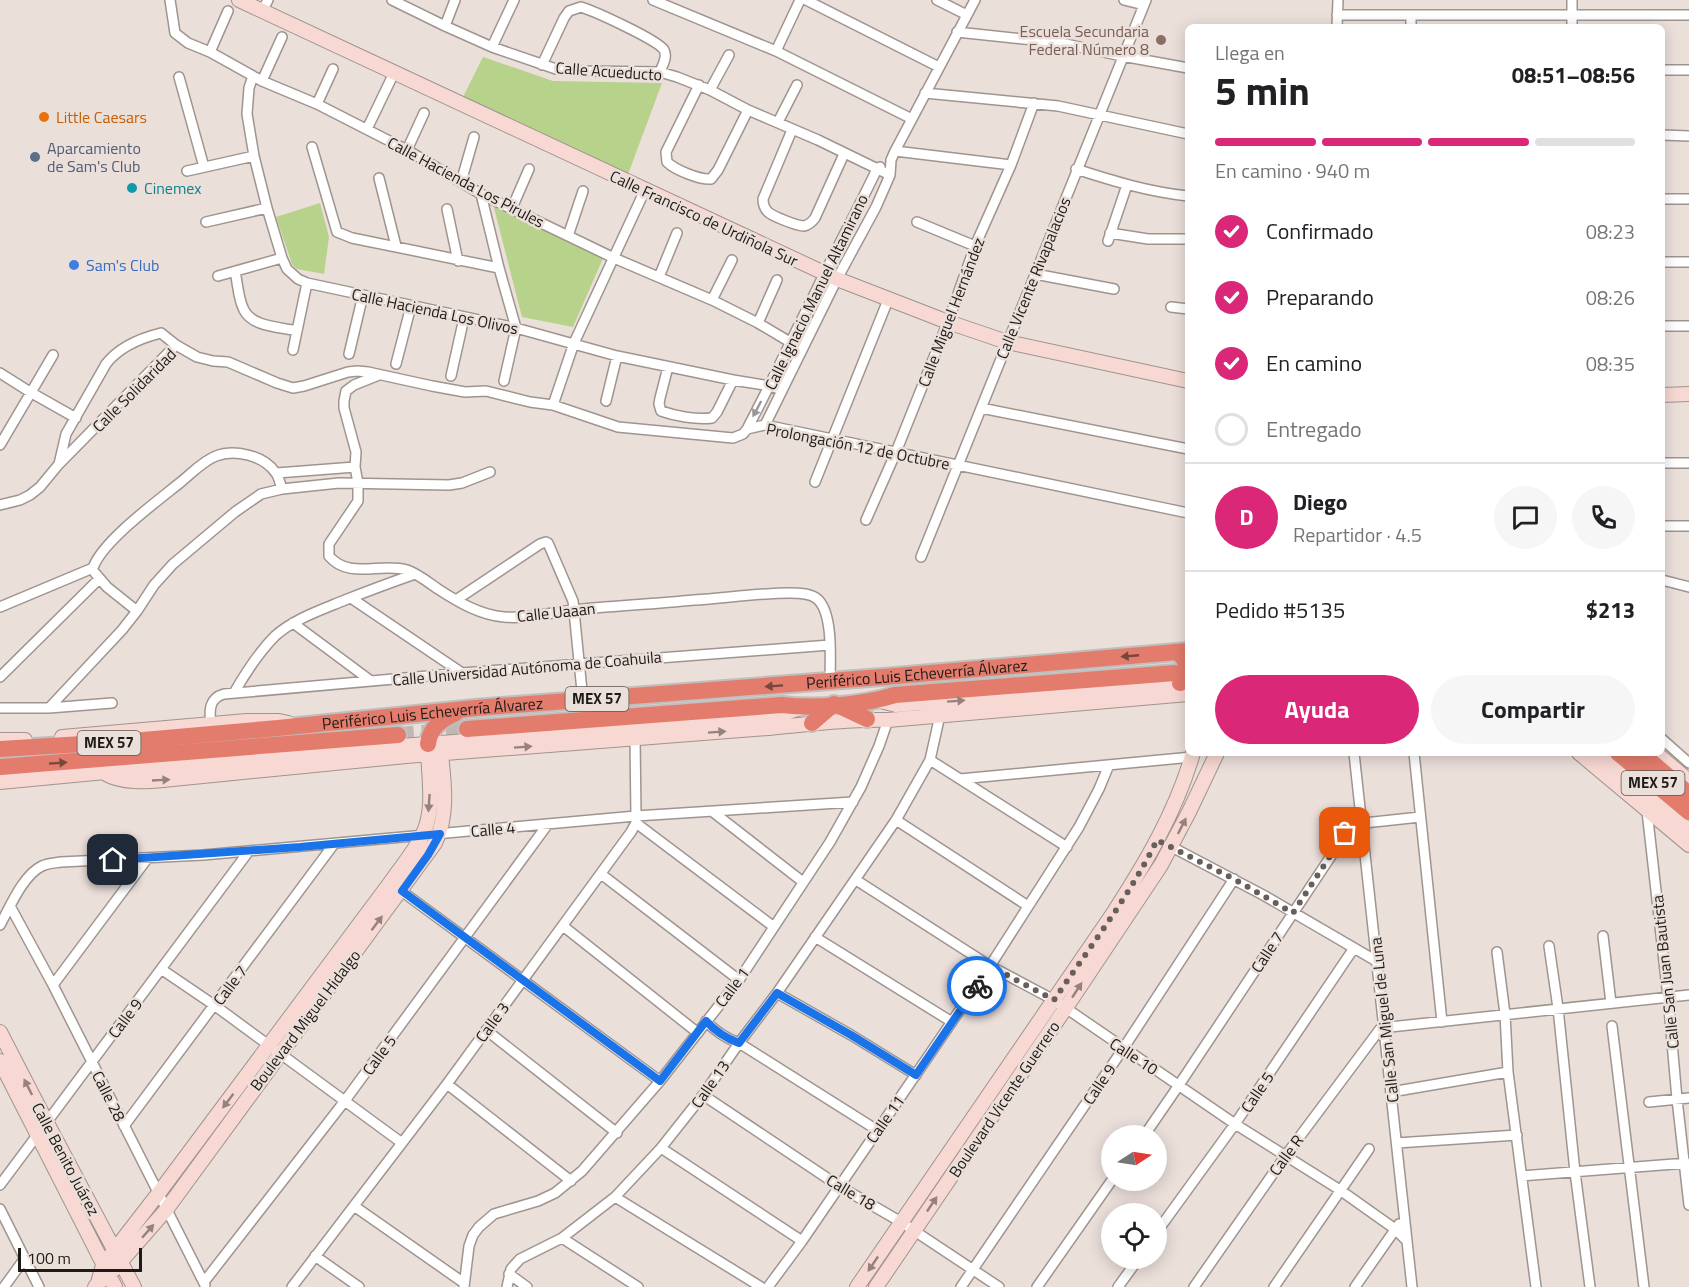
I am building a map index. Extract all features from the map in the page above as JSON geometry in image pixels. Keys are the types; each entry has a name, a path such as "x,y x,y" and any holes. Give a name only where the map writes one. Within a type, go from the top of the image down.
{"highway":[{"name":"Periférico Luis Echeverría Álvarez","path":"300,726 470,708 583,701 1182,651"},
{"name":"Periférico Luis Echeverría Álvarez","path":"467,735 782,705 802,707 835,704 877,700 895,695 1183,683"},
{"path":"812,723 835,704 867,719"},
{"path":"467,735 462,734 460,728 470,708"},
{"path":"434,745 443,719 470,708"},
{"path":"409,714 420,718 434,745"},
{"path":"391,716 404,722 407,729 404,743 398,741"},
{"name":"MEX 57","path":"0,749 144,740 300,726"},
{"name":"MEX 57","path":"0,767 398,741"},
{"name":"MEX 57","path":"1619,756 1634,776 1689,812"},
{"name":"MEX 57","path":"1645,756 1689,794"}],"street":[{"name":"Calle Hacienda Los Pirules","path":"170,0 175,33 188,43 210,52 262,81 317,104 408,150 481,194 614,258 712,300 790,342"},
{"name":"Calle Francisco de Urdiñola Sur","path":"239,0 265,6 394,73 837,279 888,300 1007,342 1185,380"},
{"path":"445,26 455,0"},
{"path":"492,47 514,0"},
{"path":"653,0 776,51 912,119"},
{"path":"776,51 800,0"},
{"path":"806,0 939,67"},
{"path":"937,0 967,15"},
{"name":"Calle Ignacio Manuel Altamirano","path":"765,425 837,279 876,207 890,175 893,155 975,0"},
{"path":"1124,0 1145,2"},
{"path":"1337,24 1338,0"},
{"path":"1572,0 1572,24"},
{"name":"Calle Acueducto","path":"395,1 492,47 542,65 572,71 660,72 699,85 890,175"},
{"name":"Calle Vicente Rivapalacios","path":"921,557 1145,2"},
{"path":"542,65 564,18 569,11 581,7 663,49 665,60 660,72"},
{"path":"210,52 228,11"},
{"path":"1337,15 1689,15"},
{"path":"1411,15 1411,24"},
{"path":"957,32 1061,43 1185,67"},
{"path":"262,81 282,37"},
{"path":"710,90 729,55"},
{"path":"317,104 333,69"},
{"path":"1665,70 1689,70"},
{"path":"367,129 394,73"},
{"name":"Calle Hacienda Los Olivos","path":"253,76 249,88 247,114 254,156 267,208 287,269 307,283 516,328 617,356 782,390"},
{"path":"179,77 204,167"},
{"path":"699,85 666,152 665,158 671,166 704,179 711,179 718,170 748,110"},
{"path":"778,122 797,85"},
{"path":"925,93 1058,106 1185,133"},
{"name":"Calle Miguel Hernández","path":"866,520 896,452 948,322 975,246 1011,165 1034,103"},
{"path":"408,150 424,113"},
{"path":"792,130 763,199 763,204 769,214 797,225 810,224 815,218 844,154"},
{"path":"1665,135 1689,136"},
{"path":"461,182 474,137"},
{"path":"312,147 337,232 352,238 499,268"},
{"path":"893,155 1011,165"},
{"name":"Calle Ignacio Manuel Altamirano","path":"747,429 877,169 893,155"},
{"path":"187,171 254,156"},
{"path":"512,208 529,169"},
{"path":"1076,170 1127,185 1185,196"},
{"path":"379,178 396,246"},
{"path":"1127,185 1109,237 1185,239"},
{"path":"553,405 573,343 645,190"},
{"path":"568,236 582,191"},
{"path":"481,194 516,328 504,381"},
{"path":"1665,199 1689,199"},
{"path":"206,222 267,208"},
{"path":"447,209 458,261"},
{"path":"918,222 975,246"},
{"path":"659,277 677,233"},
{"path":"218,276 282,258"},
{"path":"712,300 732,260"},
{"path":"1665,262 1689,262"},
{"path":"235,272 243,310 248,316 256,321 297,331"},
{"path":"1035,273 1114,289"},
{"path":"758,323 777,280"},
{"path":"293,350 307,283"},
{"path":"349,354 363,296"},
{"path":"815,482 888,300"},
{"path":"396,364 411,306"},
{"path":"1171,306 1185,308"},
{"path":"451,376 464,318"},
{"path":"1665,326 1689,326"},
{"path":"59,464 66,434 112,356 129,345 162,333 176,345"},
{"name":"Calle Solidaridad","path":"0,505 21,500 40,488 59,464 176,345 197,357 213,362 228,362 293,388 319,381"},
{"path":"0,445 53,355"},
{"path":"606,402 617,356"},
{"path":"668,366 659,404 661,411 669,413 702,419 712,418 733,380"},
{"name":"Prolongación 12 de Octubre","path":"319,381 357,371 465,392 486,391 553,405 618,427 733,438 743,434 747,429 765,425 1185,512"},
{"path":"0,373 76,418"},
{"name":"Calle Uaaan","path":"379,375 354,385 346,391 344,408 356,452 358,501 331,540 328,549 329,556 336,563 349,568 367,570 402,569 415,574 479,612 502,617 766,594 806,594 816,598 823,605 827,616 830,681"},
{"path":"1665,395 1689,394"},
{"path":"981,408 1185,448"},
{"path":"0,607 93,568 120,533 208,460 226,453 248,455 260,460 277,473 282,489"},
{"path":"1665,463 1689,463"},
{"path":"277,473 355,466"},
{"path":"49,708 122,630 172,564 252,499 269,491 282,489 358,483 449,485 462,483 490,472"},
{"path":"1665,526 1689,526"},
{"path":"456,600 546,542 567,584 574,610 583,701"},
{"path":"93,568 99,579 137,611"},
{"path":"234,693 260,652 276,635 293,623 415,574"},
{"path":"0,677 99,579"},
{"path":"1665,581 1689,587"},
{"path":"351,598 462,673"},
{"path":"293,623 371,681"},
{"name":"Calle Universidad Autónoma de Coahuila","path":"211,724 212,702 224,694 830,645"},
{"name":"Periférico Luis Echeverría Álvarez","path":"104,773 122,780 173,779 434,745 635,738 867,719 888,720 1183,683"},
{"path":"0,708 49,708 112,703"},
{"name":"Calle 13","path":"509,1275 520,1259 562,1239 615,1197 661,1148 703,1095 777,993 896,820 930,760 940,715"},
{"name":"Periférico Luis Echeverría Álvarez","path":"0,740 264,720 300,726"},
{"name":"Calle 1","path":"464,1285 469,1246 473,1235 486,1220 494,1214 555,1194 582,1171 660,1081 739,980 830,842 853,802 879,746 888,720"},
{"name":"Periférico Luis Echeverría Álvarez","path":"0,782 295,754 398,741 434,745 467,735"},
{"path":"635,738 636,820 774,927"},
{"path":"1665,741 1689,763"},
{"name":"Boulevard Miguel Hidalgo","path":"104,1279 158,1194 274,1049 396,887 428,855 440,834 444,820 444,804 434,745"},
{"name":"Boulevard Miguel Hidalgo","path":"396,887 423,835 427,822 434,745"},
{"path":"960,779 1185,756"},
{"name":"Boulevard Vicente Guerrero","path":"876,1287 1060,1005 1140,871 1157,840 1193,756"},
{"name":"Boulevard Vicente Guerrero","path":"857,1287 901,1222 1161,865 1216,756"},
{"name":"Calle San Miguel de Luna","path":"1354,756 1412,1287"},
{"path":"1414,756 1442,1022"},
{"path":"1583,756 1689,845"},
{"path":"1602,756 1634,776 1689,831"},
{"path":"1660,756 1689,781"},
{"path":"930,760 1066,848"},
{"name":"Calle 11","path":"768,1287 990,966 1066,848 1089,808 1109,765"},
{"name":"Calle 4","path":"10,906 29,877 43,866 76,860 147,859 548,824 636,820 853,802"},
{"name":"Calle San Juan Bautista","path":"1647,811 1689,1204"},
{"path":"713,812 804,882"},
{"path":"1362,823 1420,817"},
{"name":"Calle 3","path":"292,1287 447,1084 601,874 636,820"},
{"path":"896,820 1028,906"},
{"name":"Calle 7","path":"1152,1125 1349,829 1355,824 1362,823"},
{"name":"Calle 5","path":"205,1285 344,1102 548,824"},
{"path":"1157,840 1234,879 1378,962"},
{"name":"Calle 7","path":"124,1126 334,844"},
{"name":"Calle 9","path":"0,1185 249,851"},
{"path":"53,985 147,859"},
{"path":"601,874 739,980"},
{"name":"Calle 9","path":"961,1287 1123,1049 1234,879"},
{"name":"Calle 10","path":"856,880 990,966 1060,1005 1235,1124 1340,1190 1395,1229 1406,1240"},
{"path":"396,887 660,1081"},
{"path":"0,925 10,906"},
{"name":"Calle 28","path":"10,906 53,985 205,1285"},
{"path":"563,926 698,1033"},
{"path":"1603,936 1611,1003"},
{"path":"815,937 952,1022"},
{"path":"1549,946 1590,1287"},
{"name":"Calle 5","path":"1167,1218 1235,1124 1354,948"},
{"path":"1497,952 1509,1072 1536,1287"},
{"path":"161,969 214,1005 402,1143"},
{"path":"777,993 916,1075"},
{"path":"1384,1028 1689,995"},
{"path":"706,1021 727,1039 739,1043 877,1130"},
{"path":"1612,1026 1644,1287"},
{"name":"Calle R","path":"1194,1287 1286,1155 1376,1033 1384,1028"},
{"path":"486,1030 616,1133"},
{"name":"Calle Benito Juárez","path":"0,1032 134,1287"},
{"name":"Boulevard Miguel Hidalgo","path":"118,1255 166,1210 274,1049"},
{"name":"Calle Benito Juárez","path":"0,1061 38,1136 104,1279"},
{"path":"1391,1092 1509,1072"},
{"path":"447,1084 571,1181"},
{"name":"Calle 18","path":"703,1095 839,1186 914,1230 999,1287"},
{"path":"1649,1102 1689,1098"},
{"path":"1397,1143 1517,1135"},
{"path":"661,1148 802,1241"},
{"path":"1274,1287 1369,1149"},
{"path":"1522,1176 1686,1163"},
{"path":"1037,1287 1104,1191"},
{"path":"615,1197 760,1287"},
{"path":"354,1206 464,1285"},
{"path":"0,1209 39,1287"},
{"path":"1355,1287 1404,1217"},
{"path":"562,1239 638,1287"},
{"path":"315,1256 359,1287"},
{"path":"3,1287 26,1258"},
{"path":"1118,1287 1131,1269"},
{"path":"507,1287 509,1275 527,1287"}],"green space":[{"path":"483,57 553,81 662,83 627,177 462,99"},
{"path":"492,200 604,256 573,327 522,317"},
{"path":"320,203 329,237 324,274 297,269 292,264 276,217"}],"tunnel":[{"path":"398,735 467,729"}],"way so far":[{"path":"977,986 990,966 1054,1000 1112,915 1157,840 1234,879 1293,913 1345,833"}],"place":[{"name":"Escuela Secundaria Federal Número 8","path":"1161,40"},
{"name":"Little Caesars","path":"44,117"},
{"name":"Aparcamiento de Sam's Club","path":"35,157"},
{"name":"Cinemex","path":"132,188"},
{"name":"Sam's Club","path":"74,265"}],"route":[{"path":"113,860 300,847 440,834 402,891 660,1081 706,1021 727,1039 739,1043 777,993 916,1075 977,986"}]}
